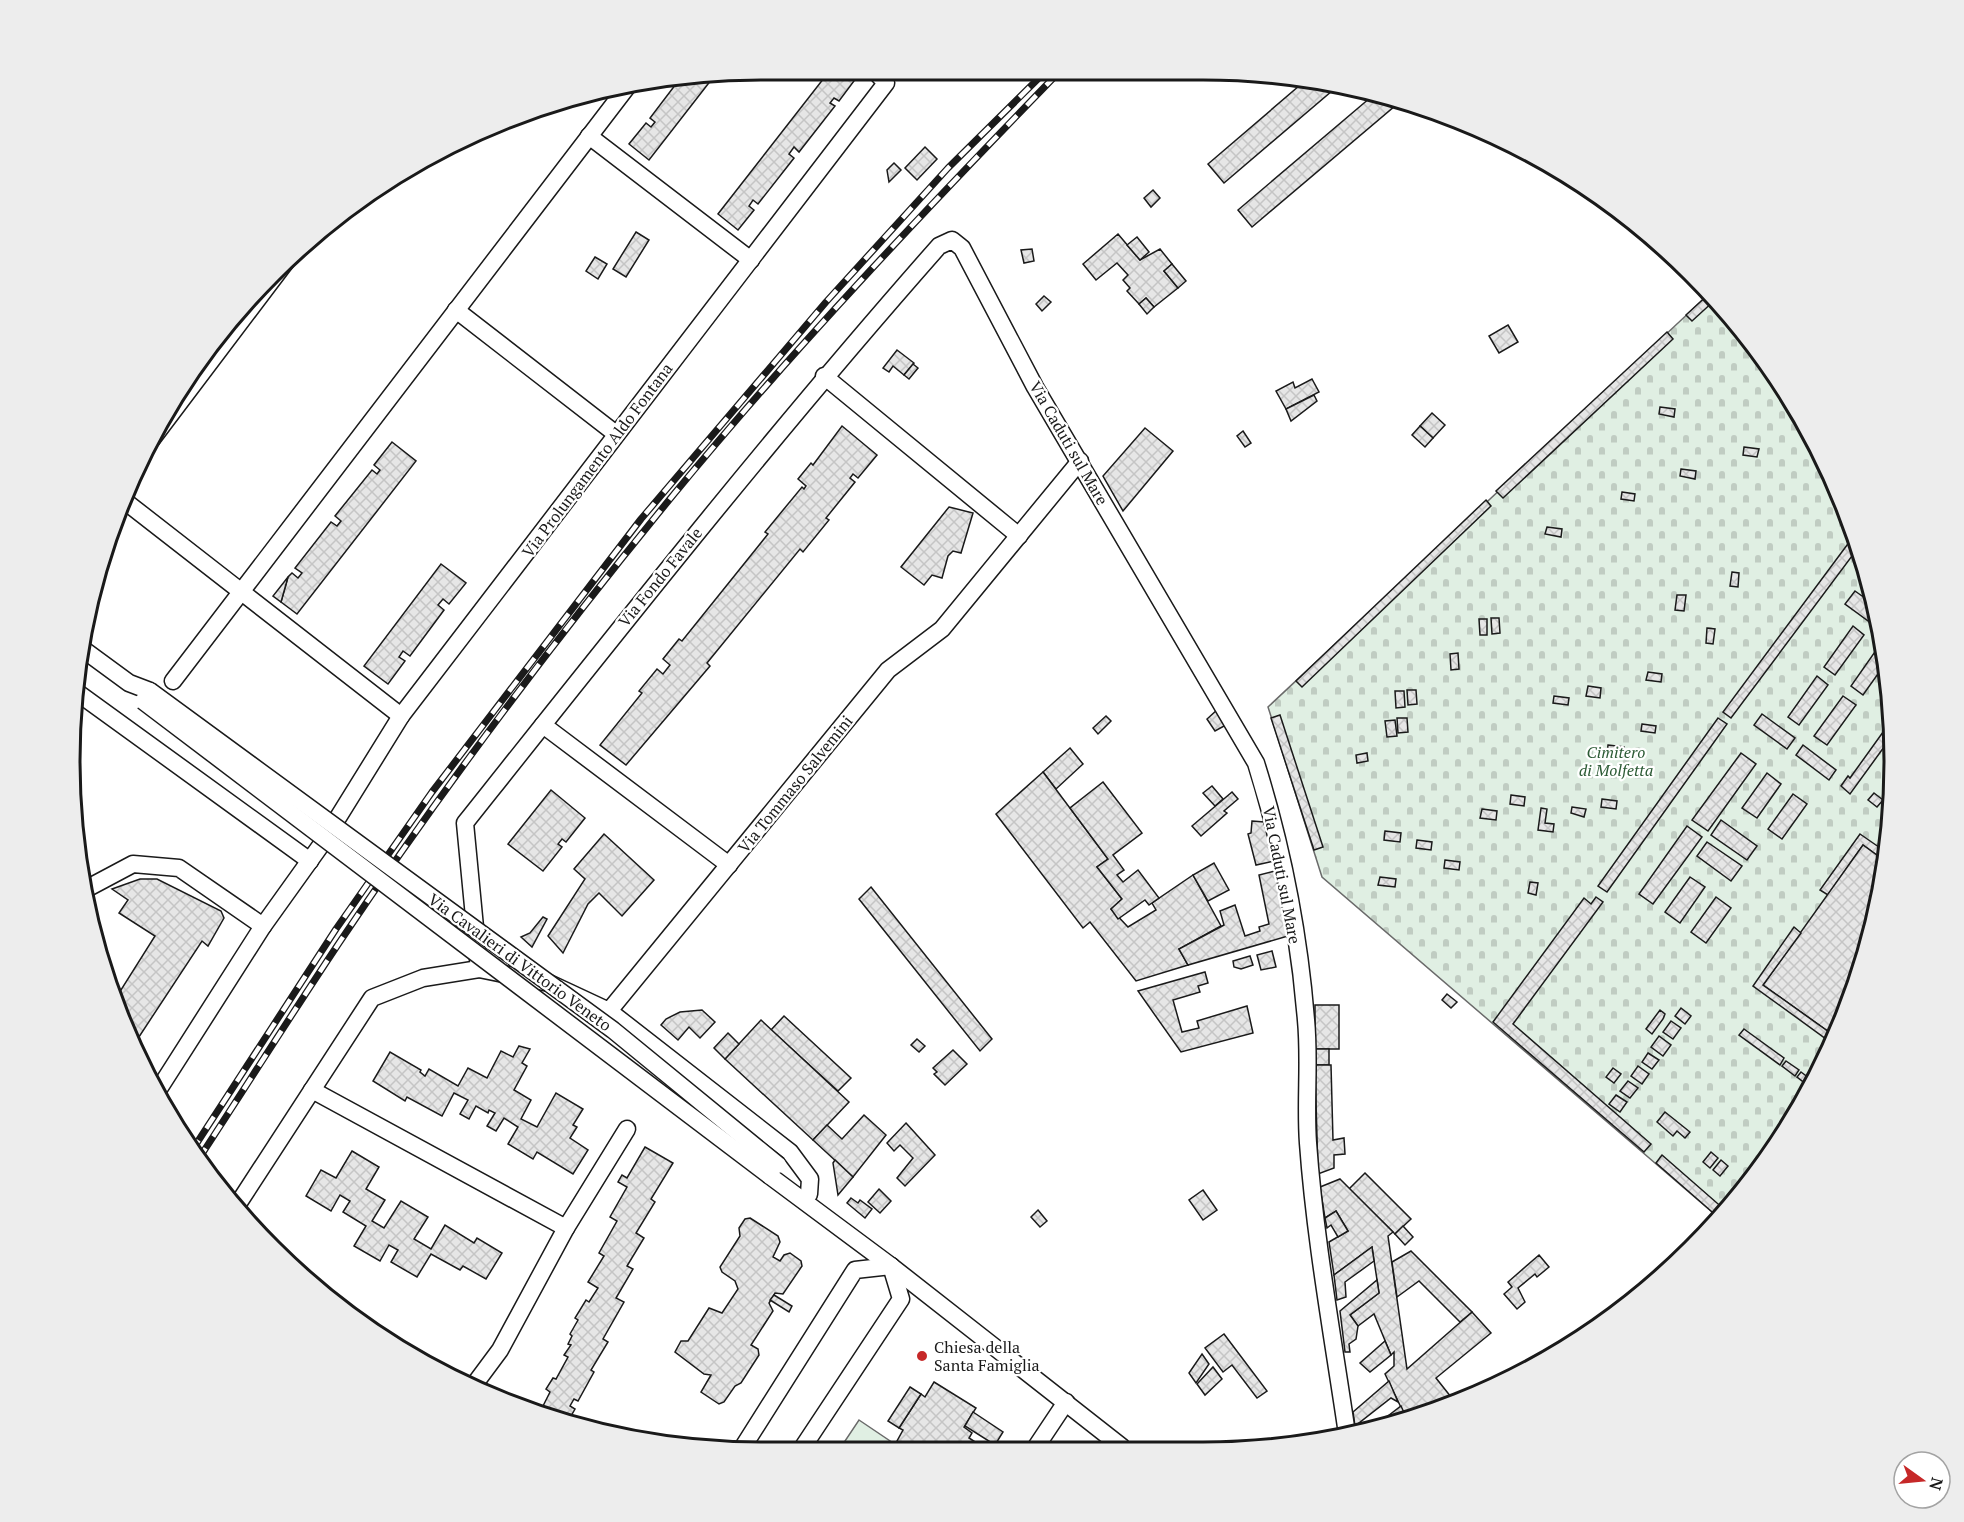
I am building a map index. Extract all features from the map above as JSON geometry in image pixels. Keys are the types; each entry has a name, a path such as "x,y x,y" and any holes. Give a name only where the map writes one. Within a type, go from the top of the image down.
{"street":[{"name":"Via Prolungamento Aldo Fontana","path":"162,1085 264,926 321,845 401,716 886,83 882,79"},
{"path":"173,681 621,95"},
{"path":"589,136 751,260"},
{"name":"Via Fondo Favale","path":"480,969 465,823 824,376 939,246 952,240 962,248"},
{"name":"Via Caduti sul Mare","path":"962,248 1035,387 1256,763 1275,823 1305,1010 1309,1152 1346,1427"},
{"path":"456,310 616,434"},
{"path":"824,376 1019,536"},
{"name":"Via Tommaso Salvemini","path":"609,1011 888,670 942,629 1080,461"},
{"path":"129,505 401,716"},
{"name":"Via Cavalieri di Vittorio Veneto","path":"88,653 774,1171 1116,1442"},
{"path":"83,696 309,861"},
{"path":"543,725 729,866"},
{"path":"92,887 133,864 178,868 264,926"},
{"path":"241,1200 372,998 423,978 480,969 549,983 609,1011 790,1152 810,1179 808,1194"},
{"path":"312,1090 566,1228"},
{"path":"477,1380 500,1350 566,1228 627,1129"},
{"name":"Via Cavalieri di Vittorio Veneto","path":"774,1171 808,1194 891,1266"},
{"path":"746,1442 855,1270 891,1266 901,1299 806,1442"},
{"path":"1039,1442 1066,1402"}],"green space":[{"name":"Cimitero di Molfetta","path":"1703,299 1744,346 1770,382 1793,420 1833,500 1861,585 1871,628 1879,672 1884,761 1879,850 1871,894 1861,937 1833,1022 1793,1102 1770,1140 1744,1176 1713,1213 1322,877 1268,707"},
{"path":"859,1420 892,1442 844,1442"}],"building":[{"path":"823,79 856,79 839,101 834,98 830,103 835,106 799,152 794,147 789,154 794,158 758,204 753,200 749,206 754,210 738,230 718,214"},
{"path":"710,82 649,160 629,144 646,123 651,127 655,122 650,118 675,85"},
{"path":"1299,86 1331,92 1224,183 1208,164"},
{"path":"1367,100 1393,107 1252,227 1238,210"},
{"path":"925,147 937,159 917,180 905,168"},
{"path":"894,163 901,170 889,182 887,170"},
{"path":"1153,190 1160,198 1151,207 1144,198"},
{"path":"636,232 649,240 626,277 613,269"},
{"path":"1118,234 1140,260 1160,249 1172,264 1164,271 1178,288 1154,307 1146,298 1139,304 1127,291 1130,288 1123,280 1128,275 1117,263 1096,280 1083,264"},
{"path":"1137,237 1149,252 1140,260 1127,245"},
{"path":"1032,249 1034,261 1024,263 1021,250"},
{"path":"595,257 607,264 598,279 586,271"},
{"path":"1172,264 1186,281 1178,288 1164,271"},
{"path":"1044,296 1051,302 1042,311 1036,304"},
{"path":"1146,298 1154,307 1147,314 1139,304"},
{"path":"1703,299 1709,305 1692,321 1686,315"},
{"path":"1508,325 1518,342 1499,353 1489,336"},
{"path":"1667,332 1673,339 1503,498 1496,491"},
{"path":"897,350 914,363 904,375 893,366 889,372 883,368"},
{"path":"913,364 918,368 909,379 904,375"},
{"path":"1312,379 1319,392 1286,409 1276,391 1293,382 1295,388"},
{"path":"1314,395 1317,401 1291,421 1286,409"},
{"path":"1660,407 1675,409 1674,417 1659,414"},
{"path":"1432,413 1445,425 1433,438 1420,426"},
{"path":"842,426 877,455 858,478 853,474 850,478 855,482 826,518 829,520 803,552 800,549 707,663 710,666 626,765 600,745 642,693 639,691 657,669 663,674 670,665 663,659 679,639 682,641 768,534 765,532 802,487 804,489 806,486 798,479 811,463 813,465"},
{"path":"1420,426 1433,438 1425,447 1412,435"},
{"path":"1145,428 1173,451 1123,511 1103,476"},
{"path":"1243,431 1251,443 1245,447 1237,436"},
{"path":"392,442 416,461 297,614 281,602 288,577 292,573 298,578 302,573 295,568 331,522 337,526 341,521 335,516 372,470 377,474 380,470 374,465"},
{"path":"1744,447 1759,449 1757,457 1743,455"},
{"path":"1681,469 1696,471 1695,479 1680,476"},
{"path":"1622,492 1635,494 1634,501 1621,499"},
{"path":"1486,500 1491,506 1302,687 1296,681"},
{"path":"949,507 973,513 961,553 953,551 948,556 942,578 932,575 924,585 901,567"},
{"path":"1547,527 1562,529 1561,537 1545,534"},
{"path":"1848,543 1852,556 1731,718 1723,712"},
{"path":"441,564 466,583 449,604 443,599 438,605 444,610 410,656 403,651 399,657 405,661 388,684 364,666"},
{"path":"1732,572 1739,573 1738,587 1730,586"},
{"path":"288,577 281,602 273,596"},
{"path":"1855,591 1864,597 1870,622 1845,604"},
{"path":"1677,595 1686,595 1684,611 1675,610"},
{"path":"1491,618 1499,618 1500,633 1492,634"},
{"path":"1479,619 1487,619 1487,635 1480,635"},
{"path":"1853,626 1864,635 1835,675 1824,667"},
{"path":"1707,628 1715,629 1713,644 1706,643"},
{"path":"1875,651 1879,672 1863,695 1851,686"},
{"path":"1458,653 1459,669 1451,670 1450,654"},
{"path":"1648,672 1662,674 1661,682 1646,680"},
{"path":"1817,676 1828,685 1799,725 1788,717"},
{"path":"1588,686 1601,688 1600,698 1586,696"},
{"path":"1407,690 1416,690 1417,704 1408,705"},
{"path":"1395,691 1404,691 1405,707 1396,708"},
{"path":"1554,696 1569,698 1568,705 1553,703"},
{"path":"1843,696 1856,705 1827,745 1814,736"},
{"path":"1217,710 1226,725 1215,731 1207,719"},
{"path":"1762,714 1795,738 1787,749 1754,725"},
{"path":"1280,715 1323,847 1314,850 1271,718"},
{"path":"1106,716 1111,721 1098,734 1093,728"},
{"path":"1397,718 1407,718 1408,732 1398,733"},
{"path":"1718,718 1727,724 1607,892 1598,886"},
{"path":"1395,720 1397,736 1387,737 1385,721"},
{"path":"1642,724 1656,726 1655,733 1641,731"},
{"path":"1883,732 1884,747 1850,794 1841,786 1848,776 1850,778"},
{"path":"1608,745 1624,747 1623,756 1607,754"},
{"path":"1803,745 1836,770 1829,780 1796,755"},
{"path":"1070,748 1083,764 1056,789 1043,772"},
{"path":"1367,753 1368,761 1357,763 1356,755"},
{"path":"1741,753 1756,764 1708,831 1692,820"},
{"path":"1043,772 1108,859 1097,867 1122,899 1111,909 1128,927 1156,910 1152,903 1193,875 1221,926 1179,949 1188,965 1136,981 1090,922 1083,928 996,814"},
{"path":"1767,773 1781,784 1757,818 1742,808"},
{"path":"1103,782 1142,833 1113,855 1124,870 1117,875 1123,882 1138,870 1159,898 1149,905 1145,900 1118,919 1111,909 1122,899 1097,867 1108,859 1070,808"},
{"path":"1212,786 1223,799 1215,806 1203,793"},
{"path":"551,790 585,818 566,842 562,839 558,844 562,847 543,871 508,844"},
{"path":"1232,792 1238,799 1224,811 1227,813 1201,836 1192,826"},
{"path":"1874,793 1883,800 1877,807 1868,800"},
{"path":"1793,794 1807,804 1782,839 1768,829"},
{"path":"1511,795 1525,797 1524,806 1510,804"},
{"path":"1602,799 1617,801 1616,809 1601,807"},
{"path":"1572,807 1586,809 1584,817 1571,813"},
{"path":"1541,808 1547,809 1545,823 1554,824 1553,832 1538,830"},
{"path":"1482,809 1497,811 1496,820 1480,818"},
{"path":"1721,820 1757,846 1747,860 1711,835"},
{"path":"1252,821 1264,822 1274,861 1256,865 1248,834 1251,833"},
{"path":"1687,826 1702,837 1653,904 1639,894"},
{"path":"1385,831 1401,833 1400,842 1384,840"},
{"path":"604,834 654,880 622,916 599,893 588,904 563,953 548,936 585,879 574,869"},
{"path":"1860,834 1879,847 1878,856 1863,845 1828,895 1820,890"},
{"path":"1417,840 1432,842 1431,850 1416,848"},
{"path":"1707,842 1742,866 1731,881 1697,856"},
{"path":"1863,845 1878,856 1861,937 1828,1032 1763,985"},
{"path":"1445,860 1460,862 1459,870 1444,868"},
{"path":"1214,863 1229,890 1208,901 1193,875"},
{"path":"1275,871 1288,936 1188,965 1179,949 1224,925 1220,911 1235,905 1245,936 1260,931 1259,927 1269,924 1259,875"},
{"path":"1380,877 1396,879 1395,887 1378,885"},
{"path":"1690,877 1705,887 1680,923 1665,912"},
{"path":"140,879 157,879 221,911 224,918 208,946 202,941 138,1038 119,989 121,990 155,936 119,913 128,900 112,889"},
{"path":"1530,882 1538,883 1536,895 1528,893"},
{"path":"871,887 992,1039 980,1051 859,899"},
{"path":"1596,897 1603,902 1513,1024 1651,1144 1644,1152 1493,1022 1584,898 1591,904"},
{"path":"1716,897 1731,908 1706,943 1691,932"},
{"path":"543,917 547,919 532,947 521,937 530,933"},
{"path":"1794,927 1801,933 1763,985 1828,1032 1825,1038 1753,986"},
{"path":"1272,951 1276,967 1261,970 1257,955"},
{"path":"1250,956 1253,965 1241,969 1234,967 1233,961"},
{"path":"1205,972 1208,983 1198,986 1200,992 1173,1000 1182,1032 1199,1028 1197,1021 1247,1006 1253,1033 1181,1052 1138,991"},
{"path":"1447,994 1457,1002 1451,1008 1442,1000"},
{"path":"1315,1005 1339,1005 1339,1049 1315,1049"},
{"path":"1681,1008 1691,1016 1685,1024 1675,1016"},
{"path":"702,1010 715,1022 700,1038 689,1027 678,1040 661,1025 666,1019 680,1012"},
{"path":"1660,1010 1665,1014 1652,1034 1646,1029"},
{"path":"784,1016 851,1078 838,1091 771,1030"},
{"path":"761,1020 849,1102 813,1140 725,1059"},
{"path":"1671,1021 1681,1028 1673,1039 1663,1032"},
{"path":"1744,1029 1784,1058 1780,1065 1739,1035"},
{"path":"728,1033 739,1044 725,1059 714,1048"},
{"path":"1659,1036 1671,1045 1663,1056 1651,1047"},
{"path":"917,1039 925,1046 919,1052 911,1045"},
{"path":"519,1046 530,1049 522,1063 527,1066 514,1090 531,1100 521,1119 537,1127 556,1093 583,1109 573,1125 577,1127 570,1138 588,1150 573,1174 537,1152 533,1159 508,1144 518,1127 504,1118 496,1131 487,1126 495,1113 489,1110 488,1113 476,1106 469,1119 460,1114 468,1100 454,1093 442,1116 407,1097 405,1101 373,1081 390,1052 421,1070 420,1072 425,1076 429,1069 458,1086 468,1068 487,1078 501,1051 513,1057"},
{"path":"1315,1049 1329,1049 1329,1065 1315,1065"},
{"path":"953,1050 967,1064 945,1085 934,1074 937,1072 933,1068"},
{"path":"1648,1053 1659,1060 1652,1069 1642,1062"},
{"path":"1786,1061 1799,1070 1795,1076 1782,1066"},
{"path":"1315,1065 1331,1065 1333,1140 1344,1138 1345,1154 1334,1155 1334,1168 1318,1174"},
{"path":"1638,1066 1649,1074 1642,1084 1631,1076"},
{"path":"1613,1068 1621,1074 1614,1083 1606,1077"},
{"path":"1801,1072 1807,1076 1804,1082 1797,1077"},
{"path":"1628,1081 1638,1088 1630,1098 1620,1091"},
{"path":"1616,1095 1627,1102 1620,1112 1609,1104"},
{"path":"1665,1112 1690,1132 1685,1138 1677,1131 1673,1136 1657,1122"},
{"path":"864,1115 886,1135 853,1177 813,1140 827,1125 842,1139"},
{"path":"906,1123 935,1155 905,1186 897,1178 913,1158 900,1145 894,1151 887,1143"},
{"path":"645,1147 673,1163 651,1199 655,1202 636,1233 644,1238 627,1266 633,1269 616,1298 624,1302 603,1339 608,1342 591,1370 594,1372 578,1401 574,1399 570,1406 575,1409 572,1415 543,1406 550,1392 546,1389 553,1378 556,1379 568,1357 564,1355 571,1345 568,1344 572,1336 570,1334 578,1320 575,1318 586,1300 589,1302 598,1288 588,1282 604,1256 599,1253 617,1221 610,1217 627,1187 618,1182 622,1175 627,1178"},
{"path":"352,1151 379,1167 366,1189 385,1200 372,1221 384,1228 401,1201 428,1217 414,1239 431,1249 445,1225 474,1243 477,1238 502,1253 486,1279 463,1266 460,1270 431,1254 417,1277 391,1262 398,1250 389,1245 380,1261 354,1246 366,1226 343,1212 350,1201 340,1195 331,1211 306,1196 321,1170 336,1178"},
{"path":"1711,1152 1718,1158 1710,1168 1703,1162"},
{"path":"1662,1155 1719,1205 1713,1213 1656,1163"},
{"path":"835,1160 853,1177 838,1195 833,1163"},
{"path":"1721,1160 1728,1166 1720,1176 1713,1170"},
{"path":"1365,1173 1411,1219 1395,1234 1349,1189"},
{"path":"1340,1179 1393,1232 1388,1236 1407,1369 1472,1312 1491,1333 1436,1378 1450,1396 1403,1412 1385,1374 1394,1366 1394,1352 1391,1355 1374,1314 1358,1326 1350,1315 1379,1293 1372,1247 1334,1275 1329,1242 1348,1231 1336,1211 1325,1218 1320,1187"},
{"path":"879,1189 891,1201 880,1213 868,1202"},
{"path":"1203,1190 1217,1210 1203,1220 1189,1200"},
{"path":"851,1198 858,1203 860,1200 872,1209 865,1218 847,1203"},
{"path":"1038,1210 1047,1221 1040,1227 1031,1217"},
{"path":"1336,1211 1348,1231 1338,1237 1331,1225 1327,1228 1325,1218"},
{"path":"750,1218 778,1236 780,1242 773,1257 780,1261 784,1255 790,1253 801,1261 802,1266 783,1294 775,1293 769,1303 773,1311 751,1345 758,1349 759,1355 741,1383 735,1386 724,1402 719,1404 701,1392 711,1375 704,1374 675,1352 681,1341 688,1341 709,1308 722,1313 738,1289 735,1281 722,1272 720,1267 740,1236 739,1228 745,1219"},
{"path":"1403,1226 1413,1237 1405,1245 1395,1234"},
{"path":"1372,1247 1374,1261 1345,1282 1346,1297 1337,1300 1334,1275"},
{"path":"1411,1251 1472,1312 1460,1322 1419,1281 1397,1297 1392,1262"},
{"path":"1539,1255 1549,1267 1537,1277 1535,1274 1518,1288 1525,1302 1517,1309 1504,1294 1512,1287 1508,1282"},
{"path":"1377,1280 1379,1293 1350,1315 1358,1326 1356,1339 1349,1344 1350,1352 1345,1352 1340,1311"},
{"path":"774,1295 792,1306 789,1312 770,1300"},
{"path":"1224,1334 1267,1391 1257,1398 1232,1365 1223,1372 1205,1348"},
{"path":"1385,1341 1391,1355 1370,1372 1360,1363"},
{"path":"1202,1354 1209,1364 1196,1383 1189,1373"},
{"path":"1213,1367 1222,1379 1205,1395 1197,1384"},
{"path":"1389,1381 1398,1402 1391,1398 1355,1425 1353,1412"},
{"path":"934,1382 976,1408 964,1427 972,1433 969,1438 975,1442 897,1441 903,1430 899,1428 921,1394 925,1397"},
{"path":"910,1387 921,1394 899,1428 888,1421"},
{"path":"1401,1406 1404,1412 1387,1416"},
{"path":"973,1412 1003,1432 997,1442 990,1442 965,1426"}],"railway":[{"path":"197,1143 336,929 432,792 641,519 826,302 948,168 1038,79"},
{"path":"203,1152 378,885 501,714 586,603 720,439 815,331 912,225 1052,79"}],"place":[{"name":"Chiesa della Santa Famiglia","path":"922,1356"}]}
